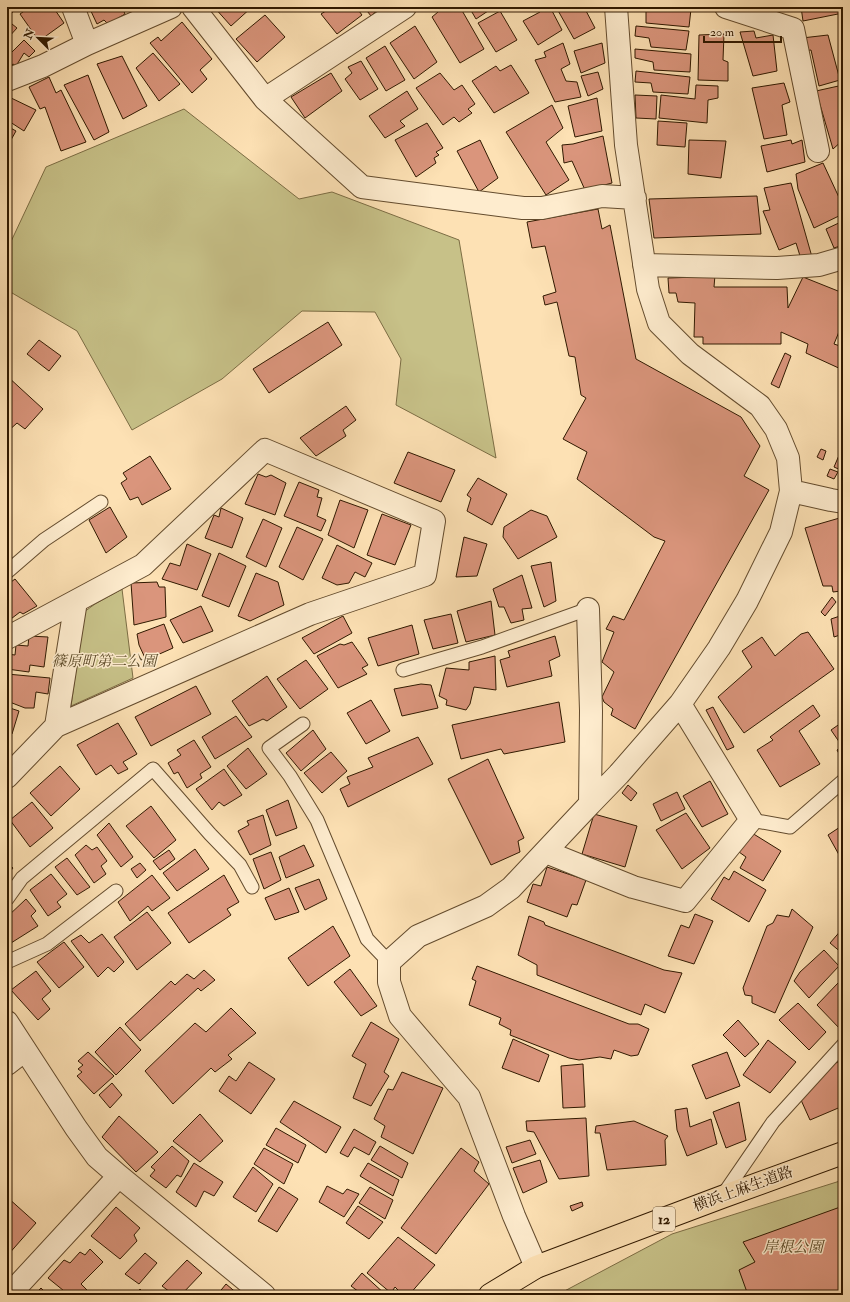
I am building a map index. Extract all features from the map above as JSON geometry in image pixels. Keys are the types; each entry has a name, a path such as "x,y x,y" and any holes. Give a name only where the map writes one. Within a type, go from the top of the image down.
{"main road":[{"name":"横浜上麻生道路","path":"490,1295 536,1267 843,1153"}],"street":[{"path":"73,7 87,44"},
{"path":"7,80 43,66 87,44 141,12 171,7"},
{"path":"192,7 265,99 362,187 523,208 542,208 602,196 635,198"},
{"path":"265,99 404,7"},
{"path":"536,1267 514,1216 469,1097 400,1016 389,982 389,962 418,936 486,906 511,888 619,774 680,704 719,648 747,601 781,532 791,491 788,458 776,429 760,406 690,354 659,323 648,289 626,145 616,7"},
{"path":"726,7 793,29 818,151"},
{"path":"644,266 777,268 819,265 843,258"},
{"path":"7,638 143,564 265,450 434,521 425,574 310,614 56,726 7,777"},
{"path":"791,491 843,502"},
{"path":"56,726 76,600"},
{"path":"588,609 591,711 590,804"},
{"path":"546,852 633,887 685,901 751,820 680,704"},
{"path":"7,1022 76,1128 97,1157 264,1295"},
{"path":"7,1064 25,1050"},
{"path":"9,1295 119,1176"}],"lane":[{"path":"7,572 44,540 101,502"},
{"path":"403,670 482,647 588,609"},
{"path":"303,724 269,748 290,776 317,820 367,939 389,962"},
{"path":"7,899 22,878 153,769 210,834 240,865 252,887"},
{"path":"751,820 790,827 843,781"},
{"path":"7,962 47,944 116,890"},
{"path":"722,1197 773,1122 843,1045"}],"green space":[{"path":"184,109 299,199 332,192 459,240 496,458 396,405 401,359 375,312 302,311 222,379 132,430 77,331 7,290 7,250 46,167"},
{"name":"篠原町第二公園","path":"122,589 133,678 71,706 84,612"},
{"name":"岸根公園","path":"843,1180 843,1295 557,1295 672,1234"}],"building":[{"path":"7,7 15,7 12,13 7,10"},
{"path":"30,7 53,7 64,23 39,41 20,14"},
{"path":"89,7 122,7 125,14 108,24 104,20 97,24"},
{"path":"214,7 252,7 231,26"},
{"path":"332,7 356,7 362,15 337,34 321,14"},
{"path":"364,7 381,7 371,16"},
{"path":"435,7 460,7 484,49 460,63 432,17 438,12"},
{"path":"469,7 494,7 476,19"},
{"path":"536,7 550,7 562,30 538,45 523,21 540,12"},
{"path":"556,7 584,7 595,28 574,39"},
{"path":"646,7 691,9 689,27 646,23"},
{"path":"801,7 842,7 843,13 803,21"},
{"path":"500,11 517,40 496,52 478,23"},
{"path":"265,15 285,37 257,62 236,39"},
{"path":"7,20 17,28 7,39"},
{"path":"182,22 212,59 200,70 207,79 192,93 150,43 158,37 161,41"},
{"path":"415,26 437,62 414,79 390,43"},
{"path":"636,26 689,31 686,50 651,47 649,38 635,36"},
{"path":"754,31 756,38 773,35 777,71 753,76 740,32"},
{"path":"724,34 723,60 728,62 728,81 698,80 699,35"},
{"path":"828,35 840,80 819,86 811,50 804,51 802,38"},
{"path":"24,40 35,51 29,57 24,53 16,66 13,64 7,69 7,57"},
{"path":"563,43 570,64 561,69 566,81 577,82 581,97 555,102 535,60 546,57 544,52"},
{"path":"602,43 605,63 581,73 574,51"},
{"path":"385,46 405,80 386,91 366,58"},
{"path":"635,49 691,54 690,72 654,70 653,62 635,58"},
{"path":"153,53 180,84 159,101 136,68"},
{"path":"122,56 147,106 123,119 97,64"},
{"path":"361,61 378,89 360,100 345,79 352,73 348,67"},
{"path":"511,65 529,93 494,113 472,81 496,66 500,71"},
{"path":"636,71 690,77 688,94 653,92 651,83 635,82"},
{"path":"598,72 603,89 588,96 581,76"},
{"path":"331,73 342,91 305,118 291,97"},
{"path":"440,73 454,90 462,85 475,104 468,109 472,113 459,122 454,117 443,125 416,88"},
{"path":"88,75 109,132 94,140 64,85"},
{"path":"49,77 56,93 61,90 86,142 61,151 45,107 40,109 29,87"},
{"path":"784,83 790,102 782,105 787,135 764,139 752,88"},
{"path":"696,85 718,86 718,98 708,100 707,123 659,118 661,95 695,99"},
{"path":"843,85 843,140 833,149 816,91"},
{"path":"407,91 418,109 400,121 405,126 385,138 369,116"},
{"path":"635,95 657,96 656,119 636,118"},
{"path":"7,96 36,110 24,131 7,120"},
{"path":"597,98 602,131 575,137 568,106"},
{"path":"552,105 563,128 546,142 569,180 546,195 506,132"},
{"path":"658,121 687,123 685,147 657,145"},
{"path":"427,123 443,148 436,152 439,155 434,158 436,163 416,177 395,140"},
{"path":"7,126 16,131 7,147"},
{"path":"603,136 612,183 585,190 572,161 564,163 562,145 573,144"},
{"path":"480,140 498,178 479,192 457,151"},
{"path":"689,140 726,141 721,178 688,174"},
{"path":"791,140 792,144 802,140 805,162 767,172 761,146"},
{"path":"823,163 843,206 843,214 814,228 798,189 796,174"},
{"path":"791,183 812,257 801,259 796,243 779,250 763,211 770,210 764,188"},
{"path":"757,196 761,234 654,238 649,199"},
{"path":"598,209 602,229 610,225 636,359 741,417 760,446 744,476 769,490 635,729 611,715 613,709 604,702 602,697 614,672 602,662 614,632 606,629 613,616 624,620 665,541 654,537 577,479 587,452 563,439 586,398 581,395 575,357 569,356 557,302 545,305 543,296 556,292 545,246 532,248 527,222"},
{"path":"843,221 843,245 834,248 826,229"},
{"path":"699,274 715,275 714,287 787,287 788,308 803,277 843,293 843,322 834,344 843,347 843,370 806,353 808,344 781,332 781,344 703,344 703,337 694,337 695,303 678,302 676,293 669,293 668,278 698,277"},
{"path":"328,322 342,345 269,393 253,369"},
{"path":"39,340 61,356 49,371 27,354"},
{"path":"785,353 791,356 779,388 771,384"},
{"path":"7,376 43,409 25,429 17,423 7,432"},
{"path":"346,406 356,420 343,430 346,436 316,456 300,438"},
{"path":"843,446 843,471 834,467"},
{"path":"821,449 826,451 823,460 817,457"},
{"path":"408,452 455,470 441,502 394,483"},
{"path":"150,456 171,489 142,505 138,497 130,500 121,483 127,479 123,473"},
{"path":"830,469 838,472 834,479 827,476"},
{"path":"258,474 266,477 271,475 286,483 275,515 245,504"},
{"path":"478,478 507,494 492,525 467,511 471,498 467,495"},
{"path":"299,482 319,490 317,497 322,498 317,516 326,520 321,531 284,516"},
{"path":"340,500 368,510 354,548 328,535"},
{"path":"110,507 127,537 106,553 89,520"},
{"path":"221,508 243,518 232,548 205,538 214,515 219,517"},
{"path":"531,510 547,516 557,537 518,559 503,537 504,527"},
{"path":"382,514 411,525 395,565 367,555"},
{"path":"843,517 843,599 841,591 833,592 832,586 823,586 805,528"},
{"path":"263,519 282,528 266,567 246,557"},
{"path":"297,527 323,539 303,580 279,567"},
{"path":"464,537 487,544 477,576 456,577"},
{"path":"187,544 211,554 197,590 162,579 170,563 180,566"},
{"path":"337,545 372,563 365,577 355,572 349,583 337,585 322,578"},
{"path":"219,553 246,566 229,607 202,596"},
{"path":"551,562 556,601 544,607 531,566"},
{"path":"256,573 278,582 284,605 250,621 238,616"},
{"path":"522,575 532,608 522,609 524,620 511,623 504,607 499,607 493,589"},
{"path":"15,579 37,606 23,614 20,612 7,622 7,585"},
{"path":"157,582 159,587 165,587 166,617 134,625 131,583"},
{"path":"832,597 836,602 825,616 821,612"},
{"path":"491,601 495,635 466,642 457,611"},
{"path":"201,606 213,631 183,643 170,620"},
{"path":"451,614 458,643 433,649 424,620"},
{"path":"843,615 843,634 834,637 831,619"},
{"path":"343,616 352,633 314,654 302,638"},
{"path":"164,624 173,648 146,660 139,645 137,634"},
{"path":"412,625 419,654 378,666 368,638"},
{"path":"808,632 834,669 744,733 718,697 752,667 742,651 762,637 775,656 801,634"},
{"path":"29,636 48,637 44,667 30,665 29,672 7,669 7,654 15,655 16,645 28,646"},
{"path":"555,636 560,656 549,661 552,676 507,687 500,660 510,657 508,651"},
{"path":"352,642 368,665 362,668 367,674 338,688 317,656 340,644 344,645"},
{"path":"495,656 496,690 474,687 470,704 466,710 446,705 447,700 439,696 446,668 469,670 469,662"},
{"path":"306,660 328,689 300,709 277,679"},
{"path":"7,674 50,678 48,694 36,692 34,708 25,708 7,701"},
{"path":"267,676 287,707 267,721 263,719 249,726 232,701"},
{"path":"421,684 431,685 438,708 402,716 394,689"},
{"path":"196,686 211,714 151,746 135,717"},
{"path":"371,700 390,731 366,744 347,713"},
{"path":"559,702 565,742 504,754 501,749 461,759 452,725"},
{"path":"813,705 820,716 799,731 820,764 780,787 757,750 773,740 770,737"},
{"path":"7,707 19,711 12,734 7,734"},
{"path":"713,707 734,747 727,750 706,710"},
{"path":"236,716 252,737 215,759 202,737"},
{"path":"118,723 137,754 123,762 128,769 118,774 111,765 96,775 77,745"},
{"path":"841,723 843,726 843,761 837,750 842,746 831,730"},
{"path":"313,730 326,749 301,771 286,753"},
{"path":"418,737 433,764 348,807 340,789 350,784 347,777 373,767 368,758"},
{"path":"194,740 211,767 200,774 202,778 187,788 178,772 174,774 168,763 181,755 177,750"},
{"path":"248,748 267,774 246,789 227,766"},
{"path":"331,752 347,771 322,793 304,773"},
{"path":"488,759 524,838 518,841 520,852 491,865 448,779"},
{"path":"60,766 80,789 51,816 30,793"},
{"path":"224,769 242,795 224,806 219,802 212,810 196,789"},
{"path":"710,781 728,814 702,827 683,796"},
{"path":"628,785 637,793 631,801 622,793"},
{"path":"677,792 685,809 661,821 653,804"},
{"path":"288,800 297,828 276,836 266,810"},
{"path":"32,802 53,828 30,847 10,820"},
{"path":"151,806 176,840 154,858 126,826"},
{"path":"686,813 710,848 682,869 656,830"},
{"path":"594,814 637,826 625,867 582,854"},
{"path":"263,815 271,845 250,855 238,831 249,825 247,821"},
{"path":"109,823 133,857 121,867 97,835"},
{"path":"843,825 843,862 828,835"},
{"path":"752,833 781,851 763,881 740,868 746,857 739,852"},
{"path":"86,845 92,850 97,847 107,861 101,866 106,874 94,883 75,855"},
{"path":"304,845 314,866 286,878 279,857"},
{"path":"195,849 209,869 177,891 163,873"},
{"path":"169,850 175,859 160,870 153,861"},
{"path":"271,852 281,880 264,889 253,859"},
{"path":"67,858 90,887 77,895 55,867"},
{"path":"7,862 13,868 7,875"},
{"path":"140,863 146,870 137,878 131,869"},
{"path":"547,867 586,880 577,905 572,904 567,917 527,902 533,884 541,886"},
{"path":"734,871 766,890 749,922 711,899 724,877 729,880"},
{"path":"51,874 67,894 57,902 61,907 48,916 30,890"},
{"path":"152,875 170,898 152,911 148,906 130,921 118,902"},
{"path":"224,875 239,902 227,909 231,915 189,943 168,913"},
{"path":"319,879 327,899 305,910 295,888"},
{"path":"289,888 299,912 275,920 265,898"},
{"path":"26,899 36,911 31,916 38,926 11,943 7,937 7,917"},
{"path":"792,909 813,927 775,1013 752,1003 752,996 745,995 743,988 767,926 773,923 777,915 789,917"},
{"path":"147,912 171,943 137,970 114,937"},
{"path":"695,914 713,921 694,964 668,956 681,925 689,928"},
{"path":"529,916 544,922 545,925 664,970 682,973 665,1013 645,1004 641,1015 537,975 537,965 518,955"},
{"path":"333,926 350,956 308,986 288,958"},
{"path":"843,928 843,954 830,943"},
{"path":"102,934 124,962 114,972 108,967 98,977 71,941 81,935 89,943"},
{"path":"64,942 84,967 59,988 37,962"},
{"path":"824,950 839,966 809,998 794,981 800,972"},
{"path":"477,966 629,1024 638,1024 649,1029 638,1055 631,1056 614,1050 611,1059 600,1057 579,1060 569,1058 510,1035 511,1030 499,1024 501,1018 469,1005 476,981 472,979"},
{"path":"350,969 377,1006 361,1016 334,982"},
{"path":"204,970 215,980 201,991 198,988 140,1041 125,1024 171,981 175,985 187,974 194,979"},
{"path":"36,971 51,991 42,999 50,1009 38,1020 11,990"},
{"path":"838,983 843,987 843,1029 841,1030 817,1005"},
{"path":"798,1003 826,1032 809,1050 779,1020"},
{"path":"231,1008 256,1033 228,1055 232,1059 215,1072 211,1068 173,1104 145,1071 195,1023 206,1032"},
{"path":"738,1020 759,1044 745,1057 723,1035"},
{"path":"371,1022 399,1039 384,1072 389,1076 371,1106 353,1098 366,1064 352,1056"},
{"path":"120,1027 141,1050 116,1075 95,1052"},
{"path":"513,1039 549,1055 539,1082 502,1068"},
{"path":"768,1040 796,1062 770,1093 743,1075"},
{"path":"88,1052 114,1076 94,1094 77,1076 82,1072 78,1069 83,1065 78,1061"},
{"path":"727,1052 740,1086 706,1099 692,1065"},
{"path":"843,1060 843,1106 810,1120 801,1100 833,1064"},
{"path":"249,1062 275,1079 251,1114 219,1091 229,1076 236,1081"},
{"path":"583,1064 585,1107 563,1108 561,1066"},
{"path":"402,1072 443,1088 413,1154 381,1137 385,1126 374,1119 388,1089 393,1090"},
{"path":"112,1083 122,1095 110,1108 99,1095"},
{"path":"294,1101 341,1127 326,1153 280,1122"},
{"path":"739,1102 746,1140 726,1148 713,1112"},
{"path":"687,1108 690,1127 711,1119 717,1144 687,1156 677,1130 675,1110"},
{"path":"200,1114 223,1141 200,1162 173,1141"},
{"path":"119,1116 158,1152 136,1172 102,1137"},
{"path":"586,1118 589,1176 559,1179 534,1132 527,1131 526,1121"},
{"path":"634,1121 668,1136 665,1140 666,1165 607,1170 600,1133 595,1133 596,1126"},
{"path":"276,1128 306,1145 298,1163 266,1145"},
{"path":"354,1129 376,1142 369,1155 354,1147 348,1157 340,1153"},
{"path":"530,1140 536,1154 512,1163 506,1147"},
{"path":"172,1146 189,1161 181,1177 177,1175 166,1188 150,1176 155,1170 151,1167"},
{"path":"380,1146 408,1163 402,1178 371,1160"},
{"path":"264,1148 293,1164 284,1184 254,1164"},
{"path":"461,1148 479,1162 474,1171 489,1184 436,1254 401,1228"},
{"path":"540,1160 547,1182 523,1193 513,1168"},
{"path":"194,1163 223,1182 214,1196 204,1191 196,1207 176,1192"},
{"path":"368,1163 399,1180 393,1196 360,1176"},
{"path":"253,1167 273,1184 256,1212 233,1197"},
{"path":"327,1186 343,1194 347,1189 359,1194 344,1217 319,1202"},
{"path":"279,1187 298,1199 277,1232 258,1221"},
{"path":"370,1187 393,1200 385,1219 359,1203"},
{"path":"7,1197 36,1223 7,1256"},
{"path":"582,1202 583,1206 572,1211 570,1206"},
{"path":"358,1206 383,1222 369,1239 346,1223"},
{"path":"843,1206 843,1295 748,1295 739,1270 755,1262 743,1242"},
{"path":"116,1207 140,1228 134,1235 137,1241 120,1259 91,1236"},
{"path":"398,1237 435,1265 409,1295 403,1295 395,1287 391,1293 367,1273"},
{"path":"90,1249 103,1262 81,1284 91,1294 90,1295 69,1295 48,1278 64,1260 70,1263 80,1252 85,1255"},
{"path":"145,1253 157,1263 139,1284 125,1274"},
{"path":"187,1260 202,1273 181,1295 174,1295 162,1286"},
{"path":"362,1273 386,1295 363,1295 351,1286"},
{"path":"226,1284 239,1295 217,1295"},
{"path":"41,1288 48,1295 34,1295"},
{"path":"140,1289 146,1295 135,1295"}]}
